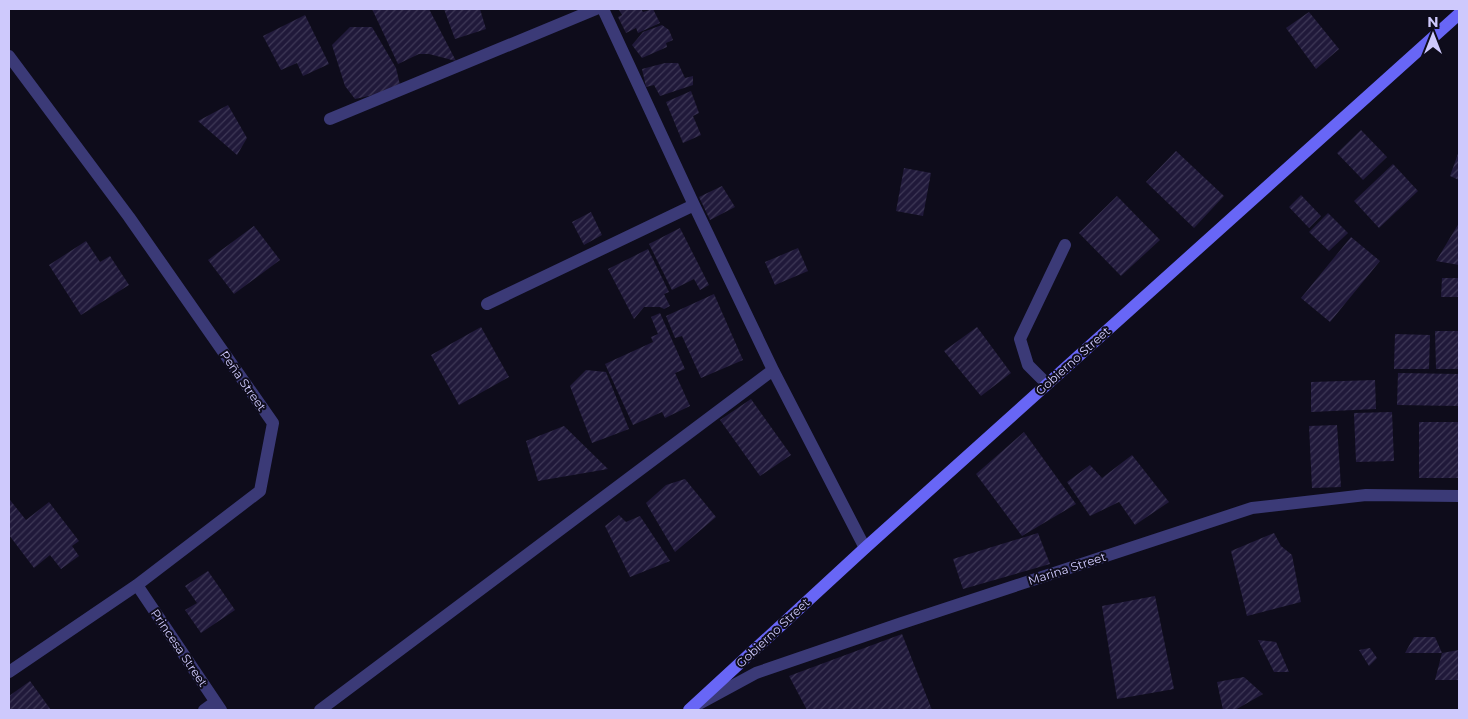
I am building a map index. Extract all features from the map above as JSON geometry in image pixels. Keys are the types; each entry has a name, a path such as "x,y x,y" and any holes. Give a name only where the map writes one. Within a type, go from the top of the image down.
{"street":[{"path":"330,119 596,9"},
{"path":"603,9 773,370 865,548"},
{"name":"Gobierno Street","path":"690,710 865,548 1459,14"},
{"name":"Peña Street","path":"9,56 129,217 273,423 260,491 137,585 9,672"},
{"path":"487,304 694,205"},
{"path":"1047,384 1028,365 1020,339 1066,245"},
{"path":"320,710 773,370"},
{"name":"Marina Street","path":"690,710 756,673 1252,508 1366,495 1459,496"},
{"name":"Princesa Street","path":"137,585 218,706"},
{"path":"204,710 218,706"}],"building":[{"path":"372,9 429,9 456,61 429,54 419,54 398,64"},
{"path":"444,9 480,9 486,29 455,39"},
{"path":"641,9 643,12 653,9 660,23 638,33 636,28 626,33 618,17 622,15 619,10"},
{"path":"1309,12 1339,49 1316,69 1286,28"},
{"path":"305,15 329,64 303,76 297,63 281,70 263,36"},
{"path":"662,25 669,30 673,40 666,43 667,47 642,58 632,45 643,32"},
{"path":"350,27 372,27 396,68 401,89 355,99 345,86 332,45"},
{"path":"665,63 678,63 685,78 693,76 693,85 660,96 654,85 646,87 642,69"},
{"path":"691,91 699,113 693,116 701,135 683,143 666,102"},
{"path":"228,105 247,138 237,155 198,121"},
{"path":"1361,130 1387,157 1363,180 1337,153"},
{"path":"1176,151 1224,196 1194,228 1146,182"},
{"path":"1459,151 1459,180 1450,176"},
{"path":"1393,164 1418,191 1379,228 1354,201"},
{"path":"904,168 931,173 923,216 896,211"},
{"path":"722,186 735,207 710,220 699,197"},
{"path":"1301,195 1321,216 1309,228 1289,207"},
{"path":"1117,196 1160,240 1121,276 1079,233"},
{"path":"591,212 602,235 584,245 572,222"},
{"path":"1328,213 1348,233 1329,251 1309,232"},
{"path":"1459,223 1459,265 1436,261"},
{"path":"254,226 280,260 234,294 208,260"},
{"path":"680,228 709,285 700,290 694,279 672,290 649,244"},
{"path":"1351,237 1380,261 1330,322 1301,298"},
{"path":"86,241 100,262 110,256 129,285 81,315 49,265"},
{"path":"798,248 808,271 775,285 765,262"},
{"path":"648,249 669,292 664,294 670,306 664,309 660,307 644,307 634,319 608,269"},
{"path":"1442,278 1459,278 1459,297 1441,297"},
{"path":"714,294 743,360 701,378 682,336 675,338 666,316"},
{"path":"660,313 685,369 675,373 690,406 665,418 662,412 633,425 605,364 653,342 651,337 658,334 651,317"},
{"path":"481,327 509,377 459,405 431,355"},
{"path":"977,327 1011,373 981,396 944,351"},
{"path":"1435,331 1459,331 1459,369 1436,369"},
{"path":"1395,334 1430,335 1429,369 1394,369"},
{"path":"586,370 606,372 629,429 592,443 570,386"},
{"path":"1398,373 1459,374 1459,406 1397,405"},
{"path":"1375,380 1376,409 1311,412 1311,382"},
{"path":"751,399 791,455 760,476 720,420"},
{"path":"1392,412 1394,461 1356,462 1354,413"},
{"path":"1419,422 1459,422 1459,478 1419,478"},
{"path":"1337,425 1341,487 1312,488 1309,426"},
{"path":"564,426 608,469 538,481 526,441"},
{"path":"1024,432 1076,504 1022,536 976,474"},
{"path":"1132,455 1169,502 1135,525 1119,502 1090,516 1067,482 1090,465 1102,478"},
{"path":"685,479 716,517 675,552 646,503 666,485"},
{"path":"10,500 26,520 49,502 79,541 72,546 79,556 61,569 50,555 34,568 9,535"},
{"path":"619,515 626,522 640,516 670,561 630,577 605,526"},
{"path":"1038,533 1050,564 963,589 953,559"},
{"path":"1274,533 1281,546 1292,555 1301,602 1247,616 1231,551"},
{"path":"208,571 235,610 201,633 185,610 197,603 185,586"},
{"path":"1155,596 1174,689 1117,699 1102,606"},
{"path":"902,634 932,710 807,710 789,676"},
{"path":"1414,637 1435,637 1442,653 1405,653"},
{"path":"1258,640 1276,642 1289,672 1274,672"},
{"path":"1370,648 1377,658 1369,666 1359,650"},
{"path":"1459,650 1459,680 1435,680 1442,653"},
{"path":"1244,677 1263,694 1235,710 1223,710 1217,682"},
{"path":"30,681 51,710 9,710 9,696"}]}
